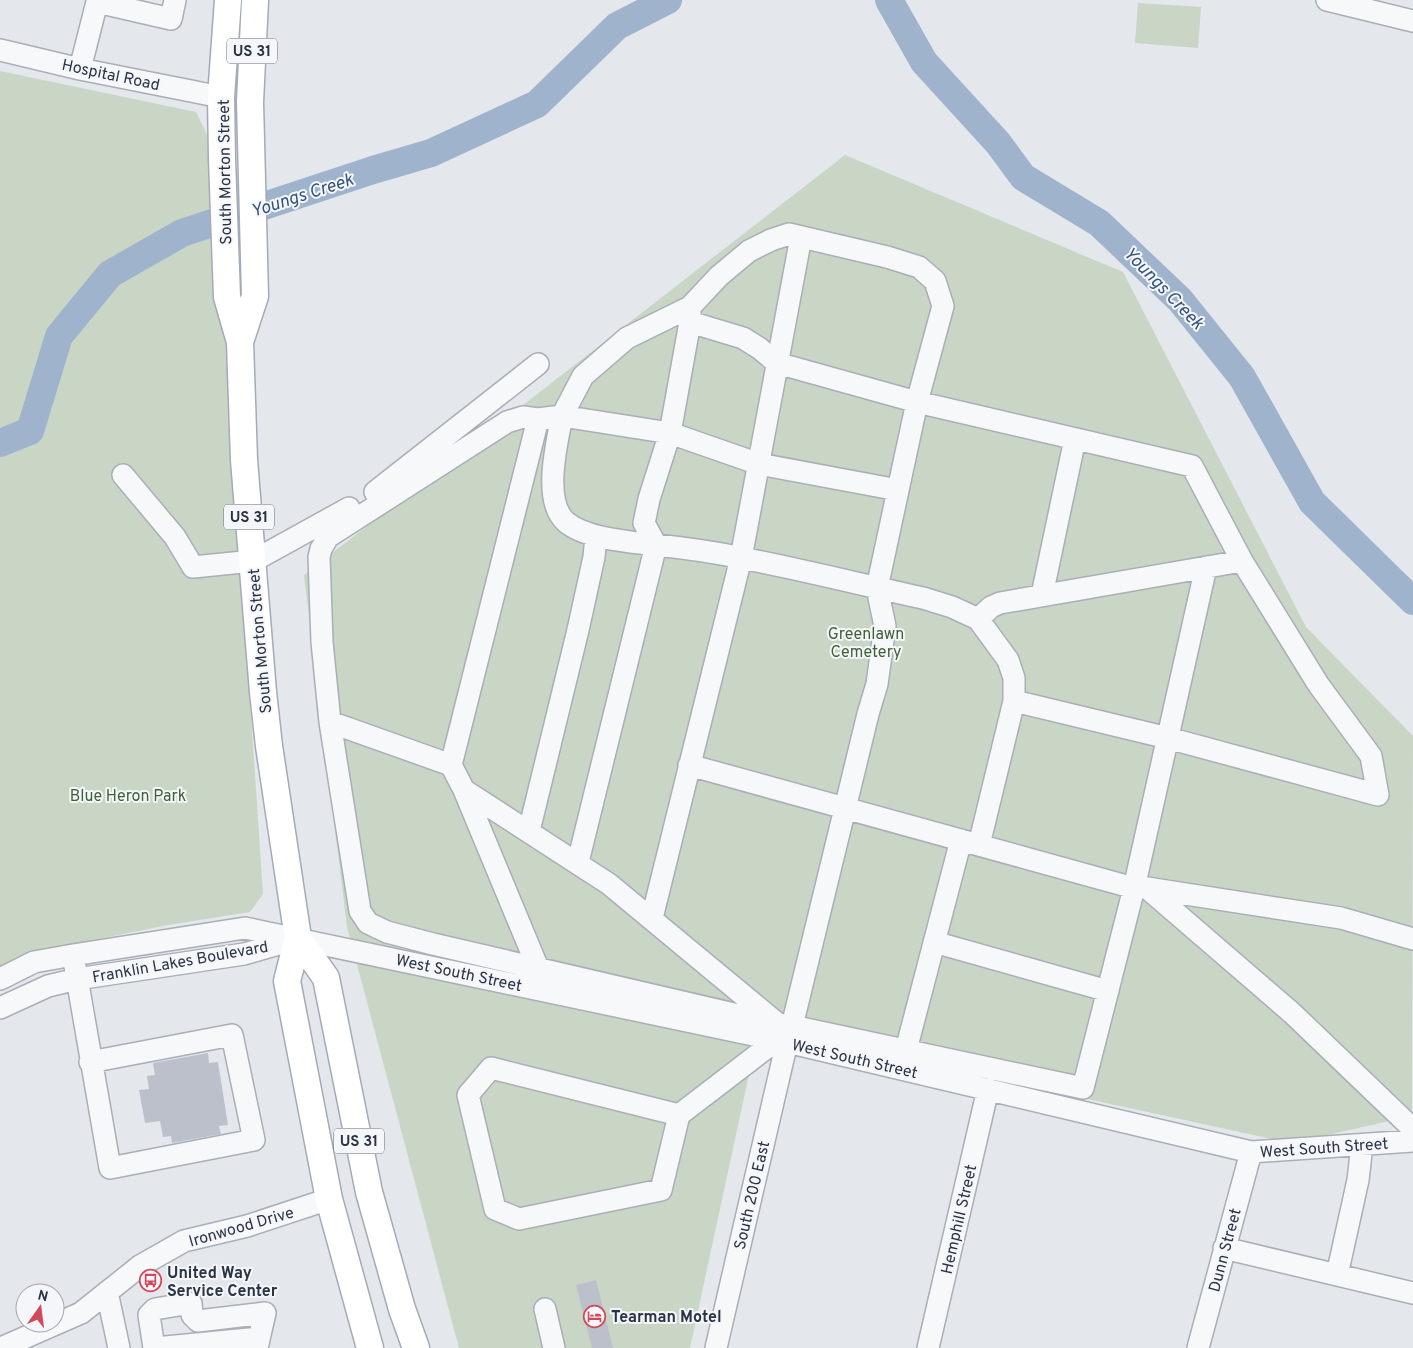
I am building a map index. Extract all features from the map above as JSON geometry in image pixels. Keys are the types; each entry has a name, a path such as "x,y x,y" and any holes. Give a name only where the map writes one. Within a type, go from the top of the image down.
{"main road":[{"name":"South Morton Street","path":"228,0 222,97 222,159 227,297 240,342 244,460 263,692 298,938"},
{"name":"South Morton Street","path":"240,342 255,296 250,102 255,0"},
{"path":"222,97 250,102"},
{"name":"US 31","path":"298,938 287,981 329,1199 370,1348"},
{"name":"US 31","path":"298,938 326,978 369,1192 402,1309 416,1348"}],"street":[{"path":"80,69 97,2 171,19 175,0"},
{"path":"1327,0 1413,21"},
{"name":"Hospital Road","path":"0,50 80,69 222,97"},
{"path":"578,862 656,544 644,523 649,499 670,433 690,315 719,276 749,251 771,240 789,234 887,257 919,267 935,281 943,306 917,402 878,588"},
{"path":"652,918 741,558 801,237"},
{"path":"906,1050 934,942 970,843 1014,701 1014,678 1008,660 978,620 952,607 924,598 741,558 596,536 566,522 556,509 553,475 562,416 583,376 628,338 690,315 743,338 777,363 917,402 1192,466 1242,561 1318,684 1370,756 1378,795 1168,738 1014,701"},
{"path":"123,474 175,537 193,567 253,561 367,498 538,364"},
{"path":"898,490 759,464 670,433 562,416 538,419 523,417 506,422 328,537 324,542 319,557 322,642 330,722 360,911 368,923 387,932 538,968 784,1033 906,1050 1083,1088 1108,990 1140,888 1168,738 1206,567"},
{"path":"538,419 452,765 538,968"},
{"path":"1042,595 1075,439"},
{"path":"529,831 580,622 594,557 596,536"},
{"path":"978,620 990,606 1000,603 1242,561"},
{"name":"South 200 East","path":"716,1348 784,1033 846,809 877,684 885,626 878,588"},
{"path":"330,722 452,765"},
{"path":"689,765 1140,888 1341,918 1413,939"},
{"path":"464,790 578,862 609,884 652,918 784,1033"},
{"path":"1140,888 1292,1013 1413,1129"},
{"name":"Franklin Lakes Boulevard","path":"0,979 34,962 245,928 298,938"},
{"name":"Franklin Lakes Boulevard","path":"0,1008 48,986 77,979 244,954 298,938"},
{"name":"West South Street","path":"298,938 784,1033 988,1090 1251,1152 1413,1141"},
{"path":"162,942 166,966"},
{"path":"934,942 1108,990"},
{"path":"73,955 90,1062 110,1168 254,1140 232,1035 90,1062"},
{"path":"679,1115 491,1068 468,1095 495,1209 519,1219 661,1190 679,1115 784,1033"},
{"name":"Hemphill Street","path":"928,1348 988,1090"},
{"path":"1337,1275 1358,1180 1362,1145"},
{"name":"Dunn Street","path":"1198,1348 1251,1152"},
{"name":"Ironwood Drive","path":"1,1348 81,1313 140,1266 184,1241 247,1226 329,1199"},
{"path":"1224,1248 1413,1293"},
{"path":"107,1292 119,1348"},
{"path":"191,1303 192,1315 198,1321 265,1313 258,1343 155,1348 149,1315 155,1309 191,1303"},
{"path":"545,1309 554,1348"}],"green space":[{"path":"1138,3 1201,7 1198,48 1135,43"},
{"name":"Blue Heron Park","path":"0,71 196,112 213,147 263,894 250,912 168,925 34,952 0,967"},
{"name":"Greenlawn Cemetery","path":"845,155 1123,272 1306,627 1413,736 1412,1116 1291,1143 759,1028 690,1348 459,1348 347,927 304,575"}],"building":[{"path":"208,1053 209,1063 218,1062 228,1125 219,1126 221,1134 172,1143 171,1136 163,1137 160,1121 145,1123 139,1090 149,1089 147,1076 155,1075 153,1063"},
{"name":"Tearman Motel","path":"596,1280 613,1348 592,1348 576,1285"}],"waterway":[{"name":"Youngs Creek","path":"0,443 30,431 59,336 110,274 182,233 373,170 431,153 537,104 617,26 668,0"},
{"name":"Youngs Creek","path":"889,0 924,62 998,143 1023,177 1099,223 1180,300 1242,377 1312,502 1413,601"}],"place":[{"name":"United Way Service Center","path":"151,1281"},
{"name":"Tearman Motel","path":"595,1316"}]}
